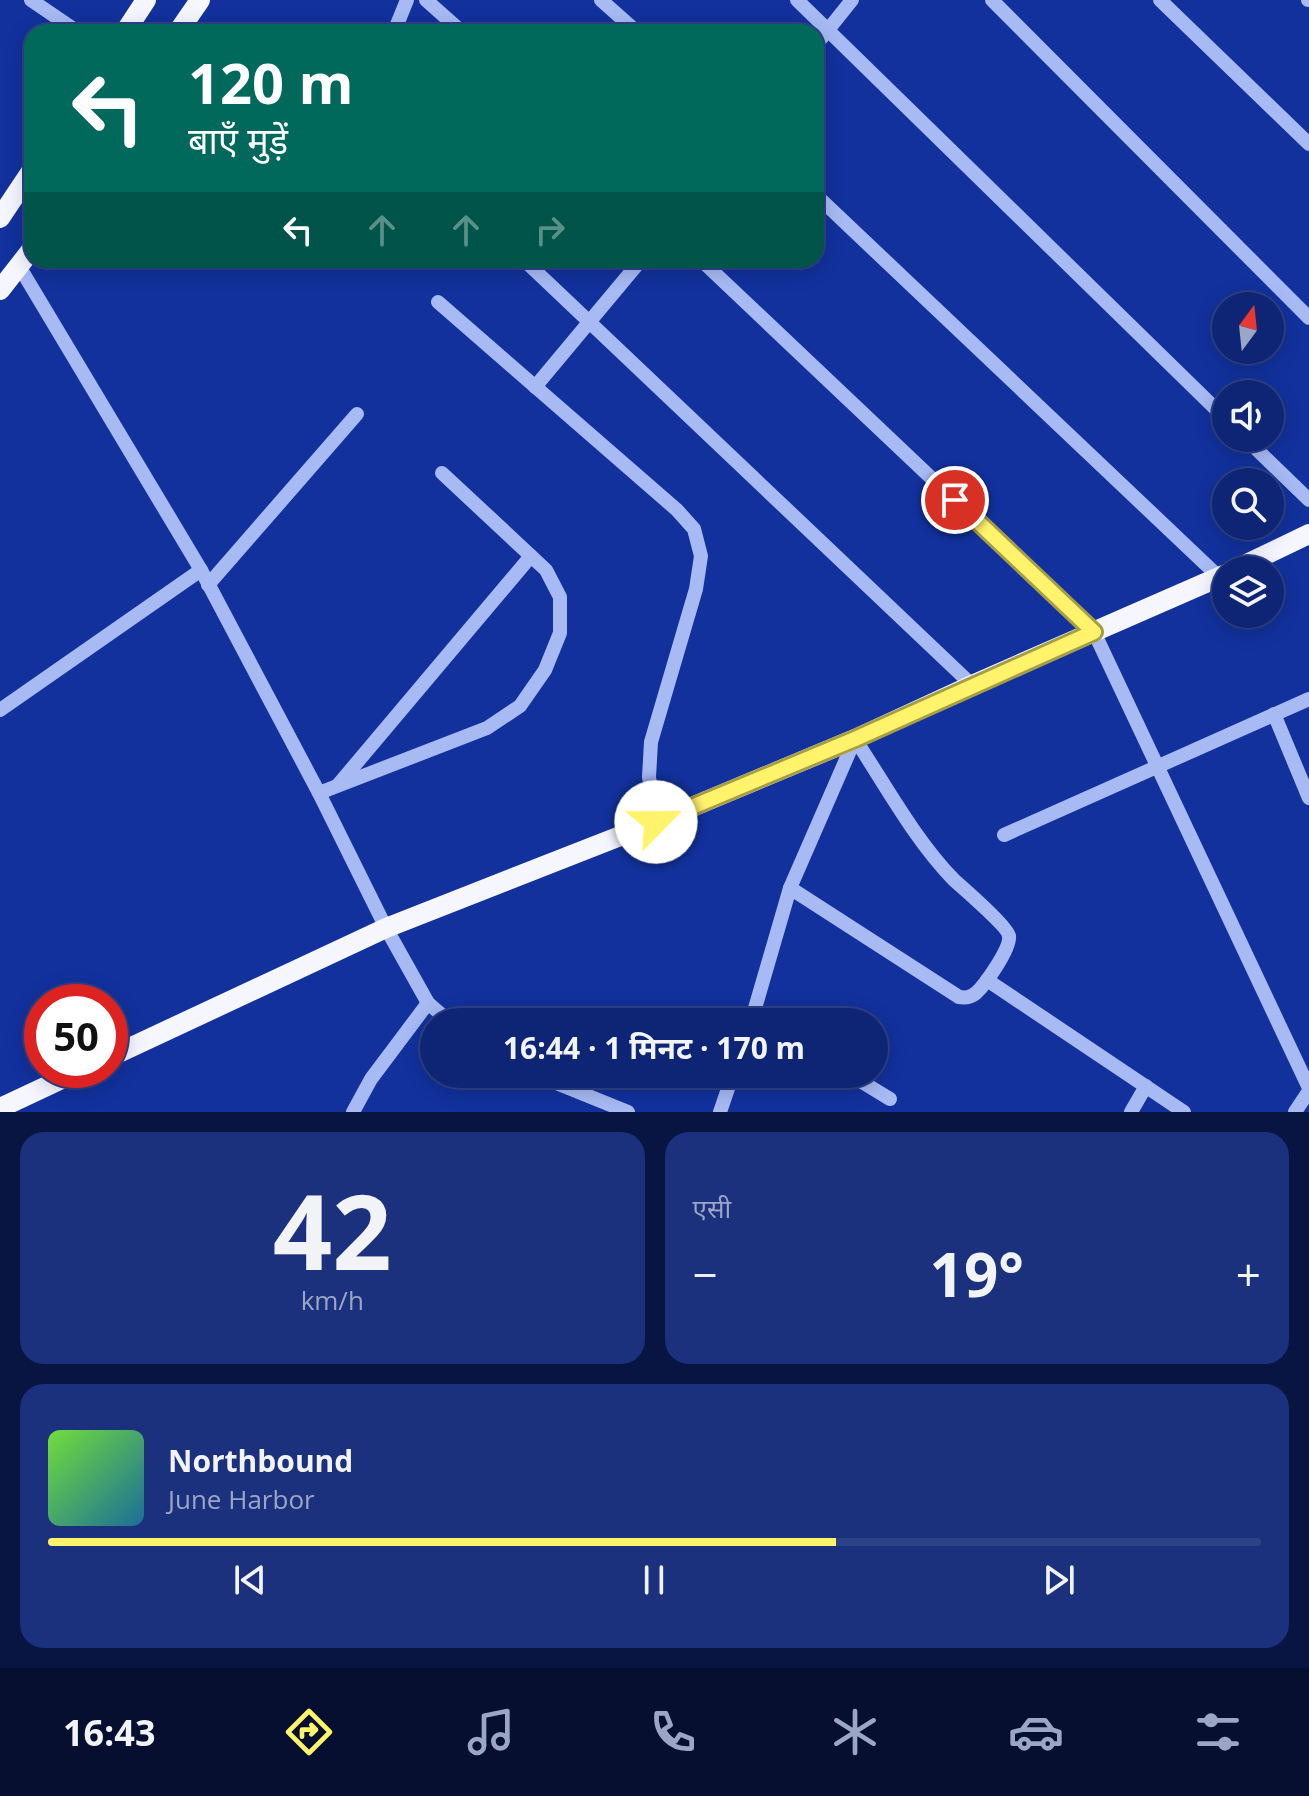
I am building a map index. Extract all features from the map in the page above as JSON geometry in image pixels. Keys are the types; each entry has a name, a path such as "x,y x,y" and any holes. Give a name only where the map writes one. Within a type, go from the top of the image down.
{"main road":[{"path":"130,24 146,0"},
{"path":"184,24 200,0"},
{"path":"0,218 24,182"},
{"path":"0,290 24,259"},
{"path":"1263,556 1309,534"},
{"path":"128,1049 386,928 656,822 855,739 1212,580"},
{"path":"0,1108 43,1088"}],"street":[{"path":"31,0 66,24"},
{"path":"397,24 407,0"},
{"path":"426,0 453,24"},
{"path":"601,0 628,24"},
{"path":"797,0 823,24"},
{"path":"824,34 852,0"},
{"path":"992,0 1309,318"},
{"path":"1160,0 1309,144"},
{"path":"824,25 1212,405"},
{"path":"824,202 1212,561"},
{"path":"19,266 201,570 319,793 386,928 428,1003 434,1008"},
{"path":"533,268 972,685"},
{"path":"535,387 634,268"},
{"path":"709,268 1094,632 1309,1089 1295,1112"},
{"path":"438,302 677,510 694,529 701,556 696,589 651,742 649,777 656,822"},
{"path":"208,585 357,414"},
{"path":"1259,452 1309,500"},
{"path":"319,793 487,728 520,706 545,670 560,633 560,597 546,570 442,473"},
{"path":"337,786 531,556"},
{"path":"0,710 201,570"},
{"path":"1004,835 1309,699"},
{"path":"1274,714 1309,798"},
{"path":"759,1008 790,888 855,739"},
{"path":"790,888 959,997 975,994 1007,949 1010,937 1005,927 941,867 855,739"},
{"path":"987,980 1184,1112"},
{"path":"353,1112 371,1079 428,1003"},
{"path":"1131,1112 1146,1086"},
{"path":"569,1088 628,1112"},
{"path":"720,1112 728,1088"},
{"path":"872,1088 890,1099"}],"route":[{"path":"656,822 855,739 1094,632 955,500"}]}
